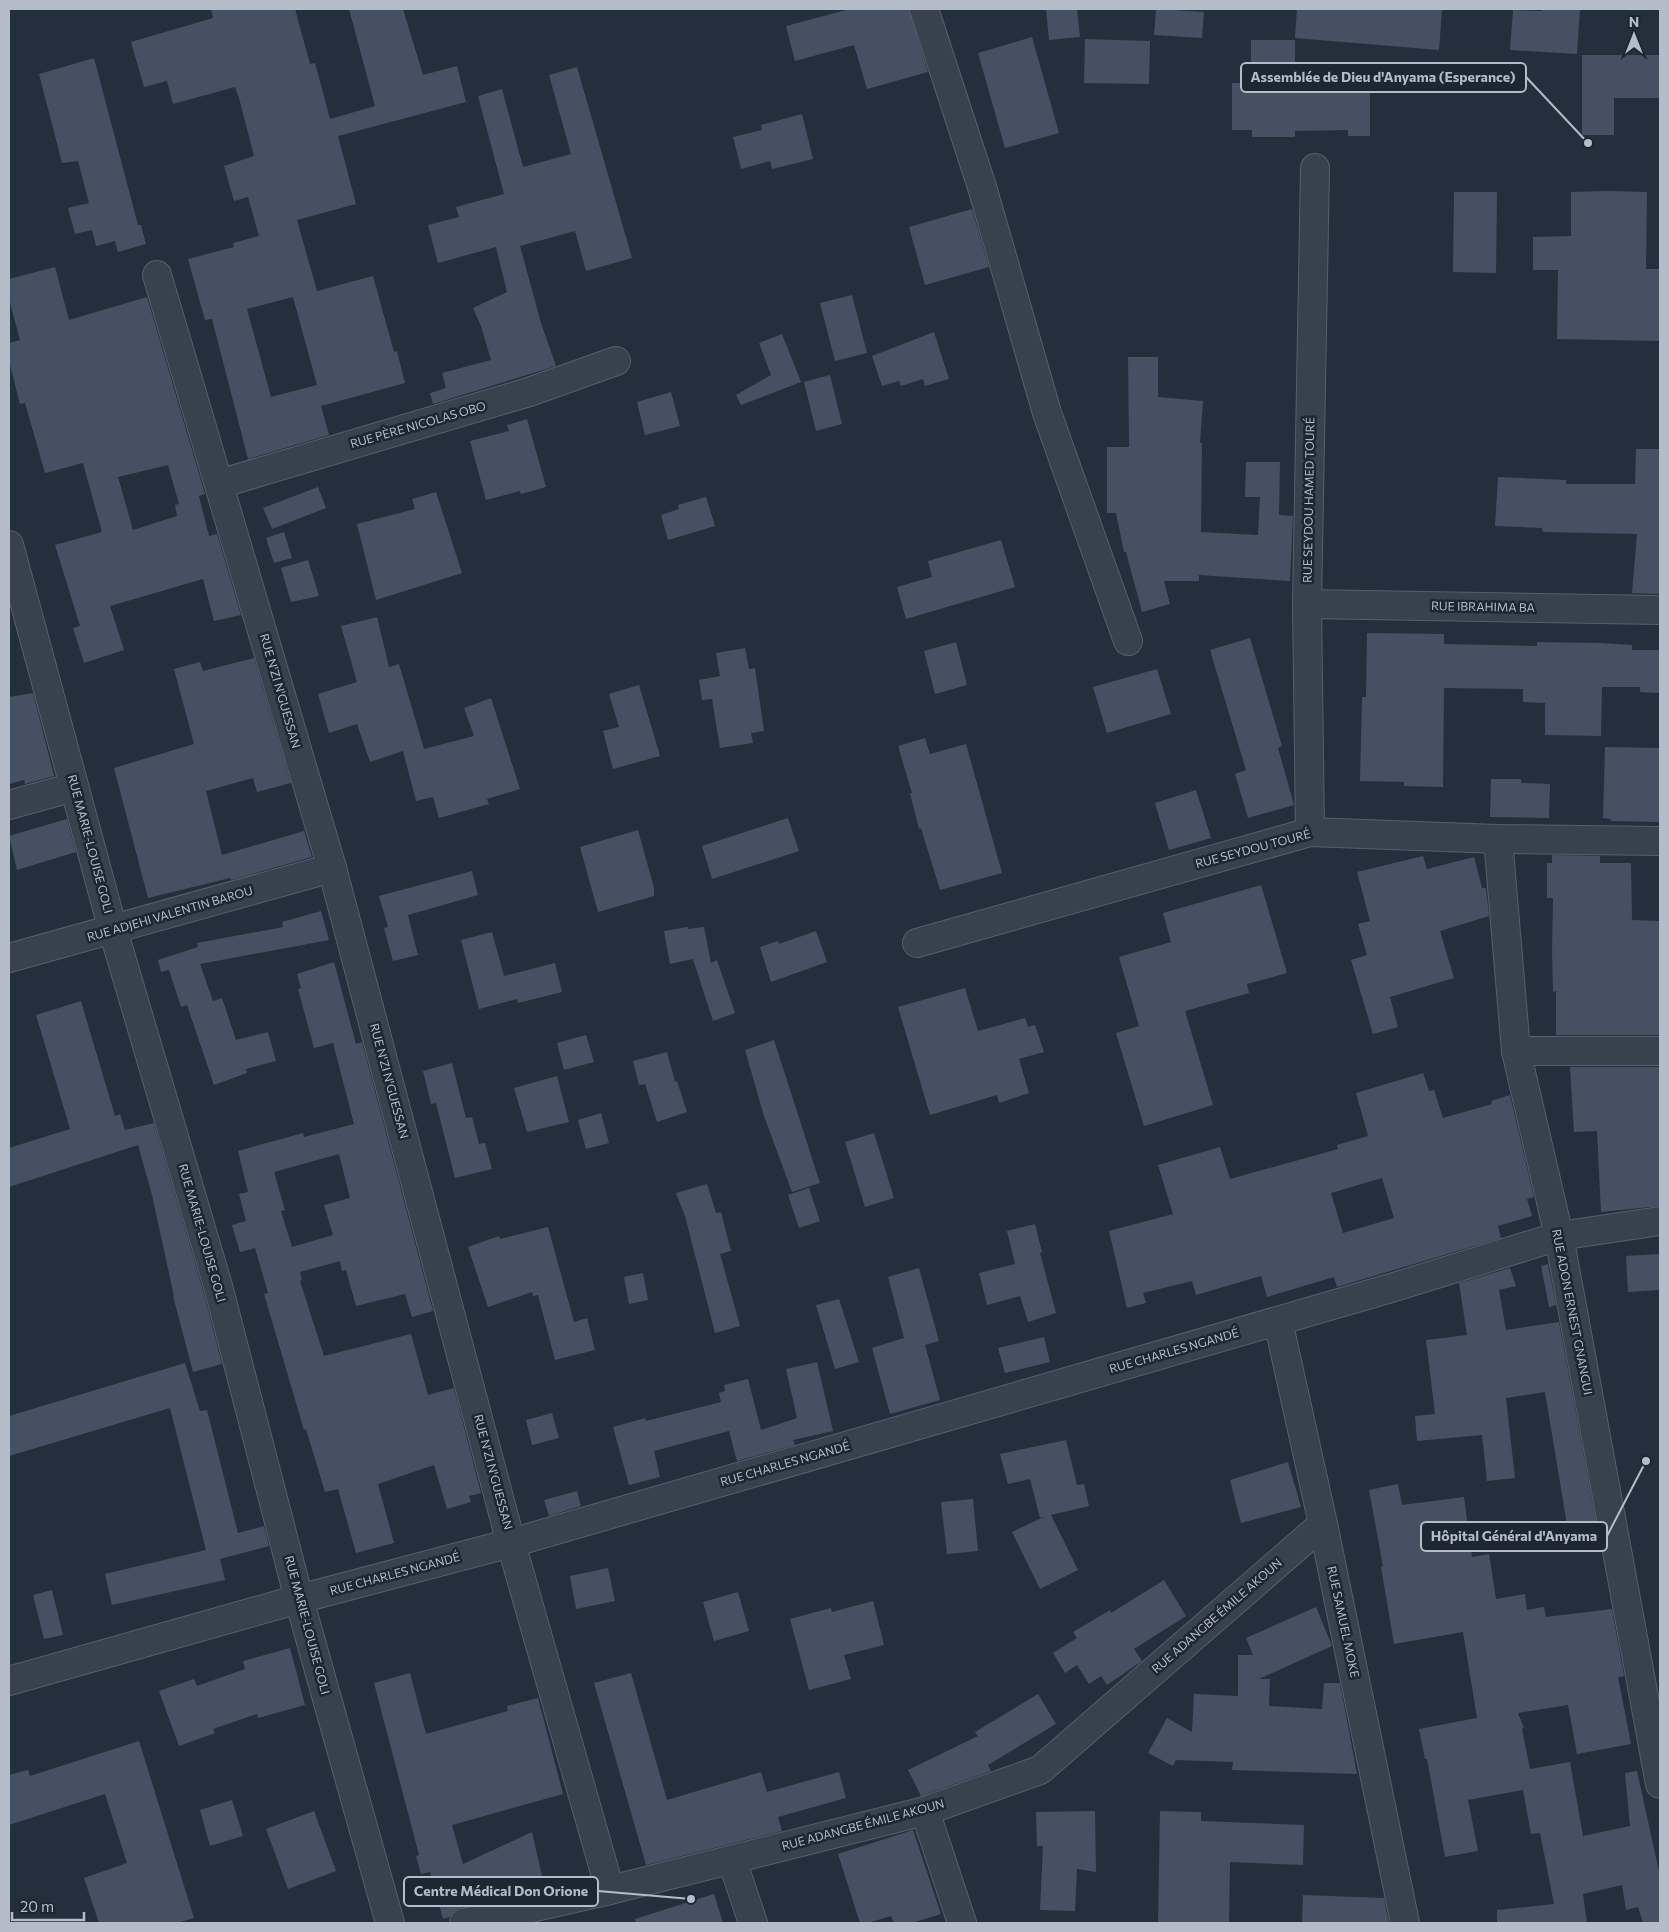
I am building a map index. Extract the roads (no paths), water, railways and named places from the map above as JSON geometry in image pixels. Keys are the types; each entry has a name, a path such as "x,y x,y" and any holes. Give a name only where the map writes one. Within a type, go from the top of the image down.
{"street":[{"path":"924,9 982,187 1047,413 1128,642"},
{"name":"RUE SEYDOU HAMED TOURÉ","path":"1310,832 1307,604 1315,168"},
{"name":"RUE N'ZI N'GUESSAN","path":"157,275 332,868 511,1543 610,1890"},
{"name":"RUE PÈRE NICOLAS OBO","path":"219,484 529,392 616,361"},
{"name":"RUE MARIE-LOUISE GOLI","path":"9,545 113,930 218,1286 299,1599 390,1923"},
{"name":"RUE IBRAHIMA BA","path":"1307,604 1660,610"},
{"path":"9,805 74,787"},
{"name":"RUE SEYDOU TOURÉ","path":"917,943 1310,832 1498,839 1660,841"},
{"name":"RUE ADON ERNEST GNANGUI","path":"1498,839 1516,1051 1558,1236 1660,1784"},
{"name":"RUE ADJEHI VALENTIN BAROU","path":"9,958 332,868"},
{"path":"1516,1051 1660,1051"},
{"name":"RUE CHARLES NGANDÉ","path":"9,1681 299,1599 511,1543 1278,1321 1558,1236 1660,1221"},
{"name":"RUE SAMUEL MOKE","path":"1278,1321 1323,1524 1405,1923"},
{"name":"RUE ADANGBE ÉMILE AKOUN","path":"464,1923 610,1890 925,1811 1040,1770 1323,1524"},
{"path":"925,1811 962,1923"},
{"path":"732,1860 753,1923"}],"place":[{"name":"Assemblée de Dieu d'Anyama (Esperance)","path":"1588,143"},
{"name":"Hôpital Général d'Anyama","path":"1646,1461"},
{"name":"Centre Médical Don Orione","path":"691,1899"}]}
